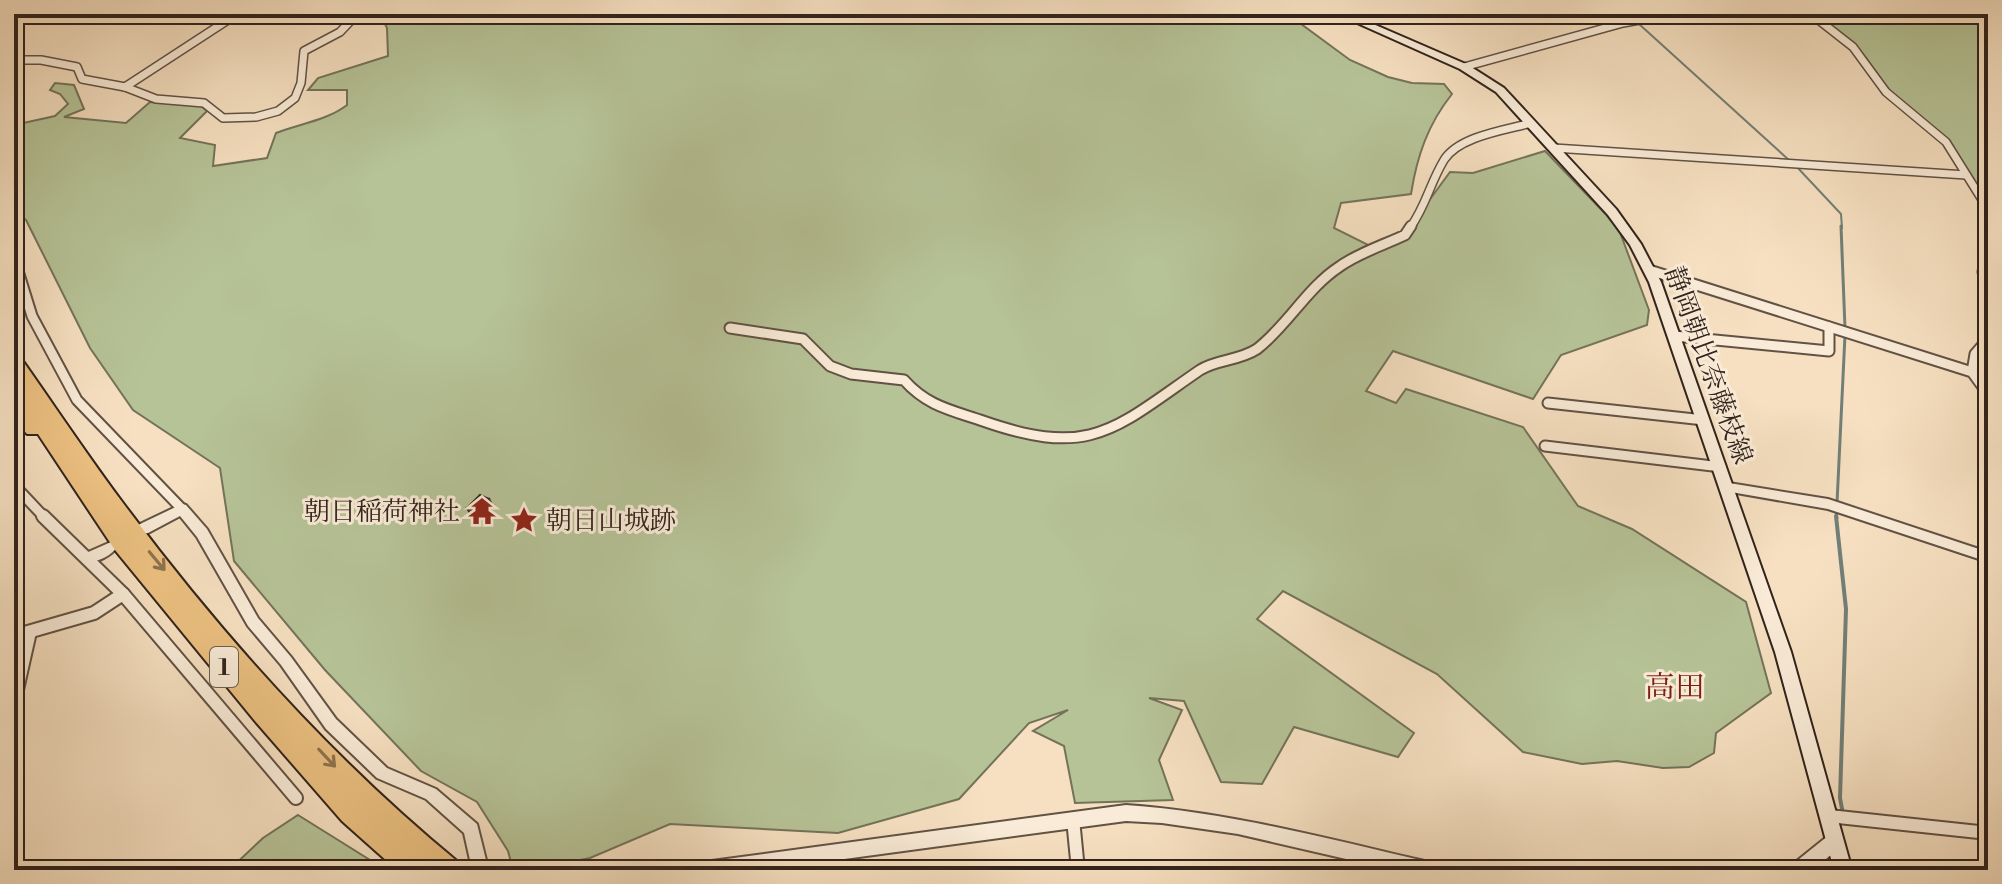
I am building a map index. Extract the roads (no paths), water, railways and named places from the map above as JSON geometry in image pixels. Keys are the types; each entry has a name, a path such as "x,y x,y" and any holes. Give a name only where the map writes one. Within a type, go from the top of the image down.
{"highway":[{"path":"14,361 138,538 277,705 365,799 404,848 450,870"},
{"name":"1","path":"14,384 122,544 350,813 404,848 415,870"},
{"path":"14,407 69,465"}],"main road":[{"name":"静岡朝比奈藤枝線","path":"1355,16 1464,67 1500,90 1612,212 1649,270 1729,488 1783,652 1843,870"}],"street":[{"path":"125,87 237,14"},
{"path":"14,60 41,60 77,67 82,79 125,87 156,99 204,103 223,118 271,115 285,108 300,88 304,51 340,32 357,14"},
{"path":"1464,67 1644,17 1672,14"},
{"path":"1811,14 1853,47 1886,92 1946,142 1986,206 1988,217"},
{"path":"730,328 803,339 830,366 851,374 904,380 922,400 934,406 1020,434 1060,439 1097,436 1143,412 1204,367 1241,358 1258,348 1338,267 1405,235 1417,223 1445,158 1478,138 1531,123"},
{"path":"1554,148 1809,162 1966,175"},
{"path":"1988,245 1983,272 1988,290"},
{"path":"14,258 32,316 77,400 202,533 253,622 286,661 331,724 382,773 431,794 471,829 478,860 476,870"},
{"path":"1649,270 1972,372 1988,394"},
{"path":"1674,336 1829,351 1834,329"},
{"path":"1972,372 1975,354 1988,339"},
{"path":"1548,403 1704,420"},
{"path":"1545,446 1721,467"},
{"path":"14,485 36,510 91,557 296,798"},
{"path":"1729,488 1828,504 1988,557"},
{"path":"143,529 182,509"},
{"path":"91,557 111,547"},
{"path":"14,636 94,613 123,594"},
{"path":"14,703 30,632"},
{"path":"704,870 744,867 1073,819 1151,814 1429,870"},
{"path":"1829,816 1988,833"},
{"path":"1073,819 1078,870"},
{"path":"1799,870 1835,841"}],"waterway":[{"path":"1628,14 1790,161"},
{"path":"1796,166 1841,214 1842,228"},
{"path":"1841,226 1845,328"},
{"path":"1837,503 1845,335"},
{"path":"1836,511 1837,518"},
{"path":"1836,516 1846,609 1840,798 1843,814"}],"place":[{"name":"朝日稲荷神社","path":"482,511"},
{"name":"朝日山城跡","path":"524,520"}],"district":[{"name":"高田","path":"1675,687"}]}
